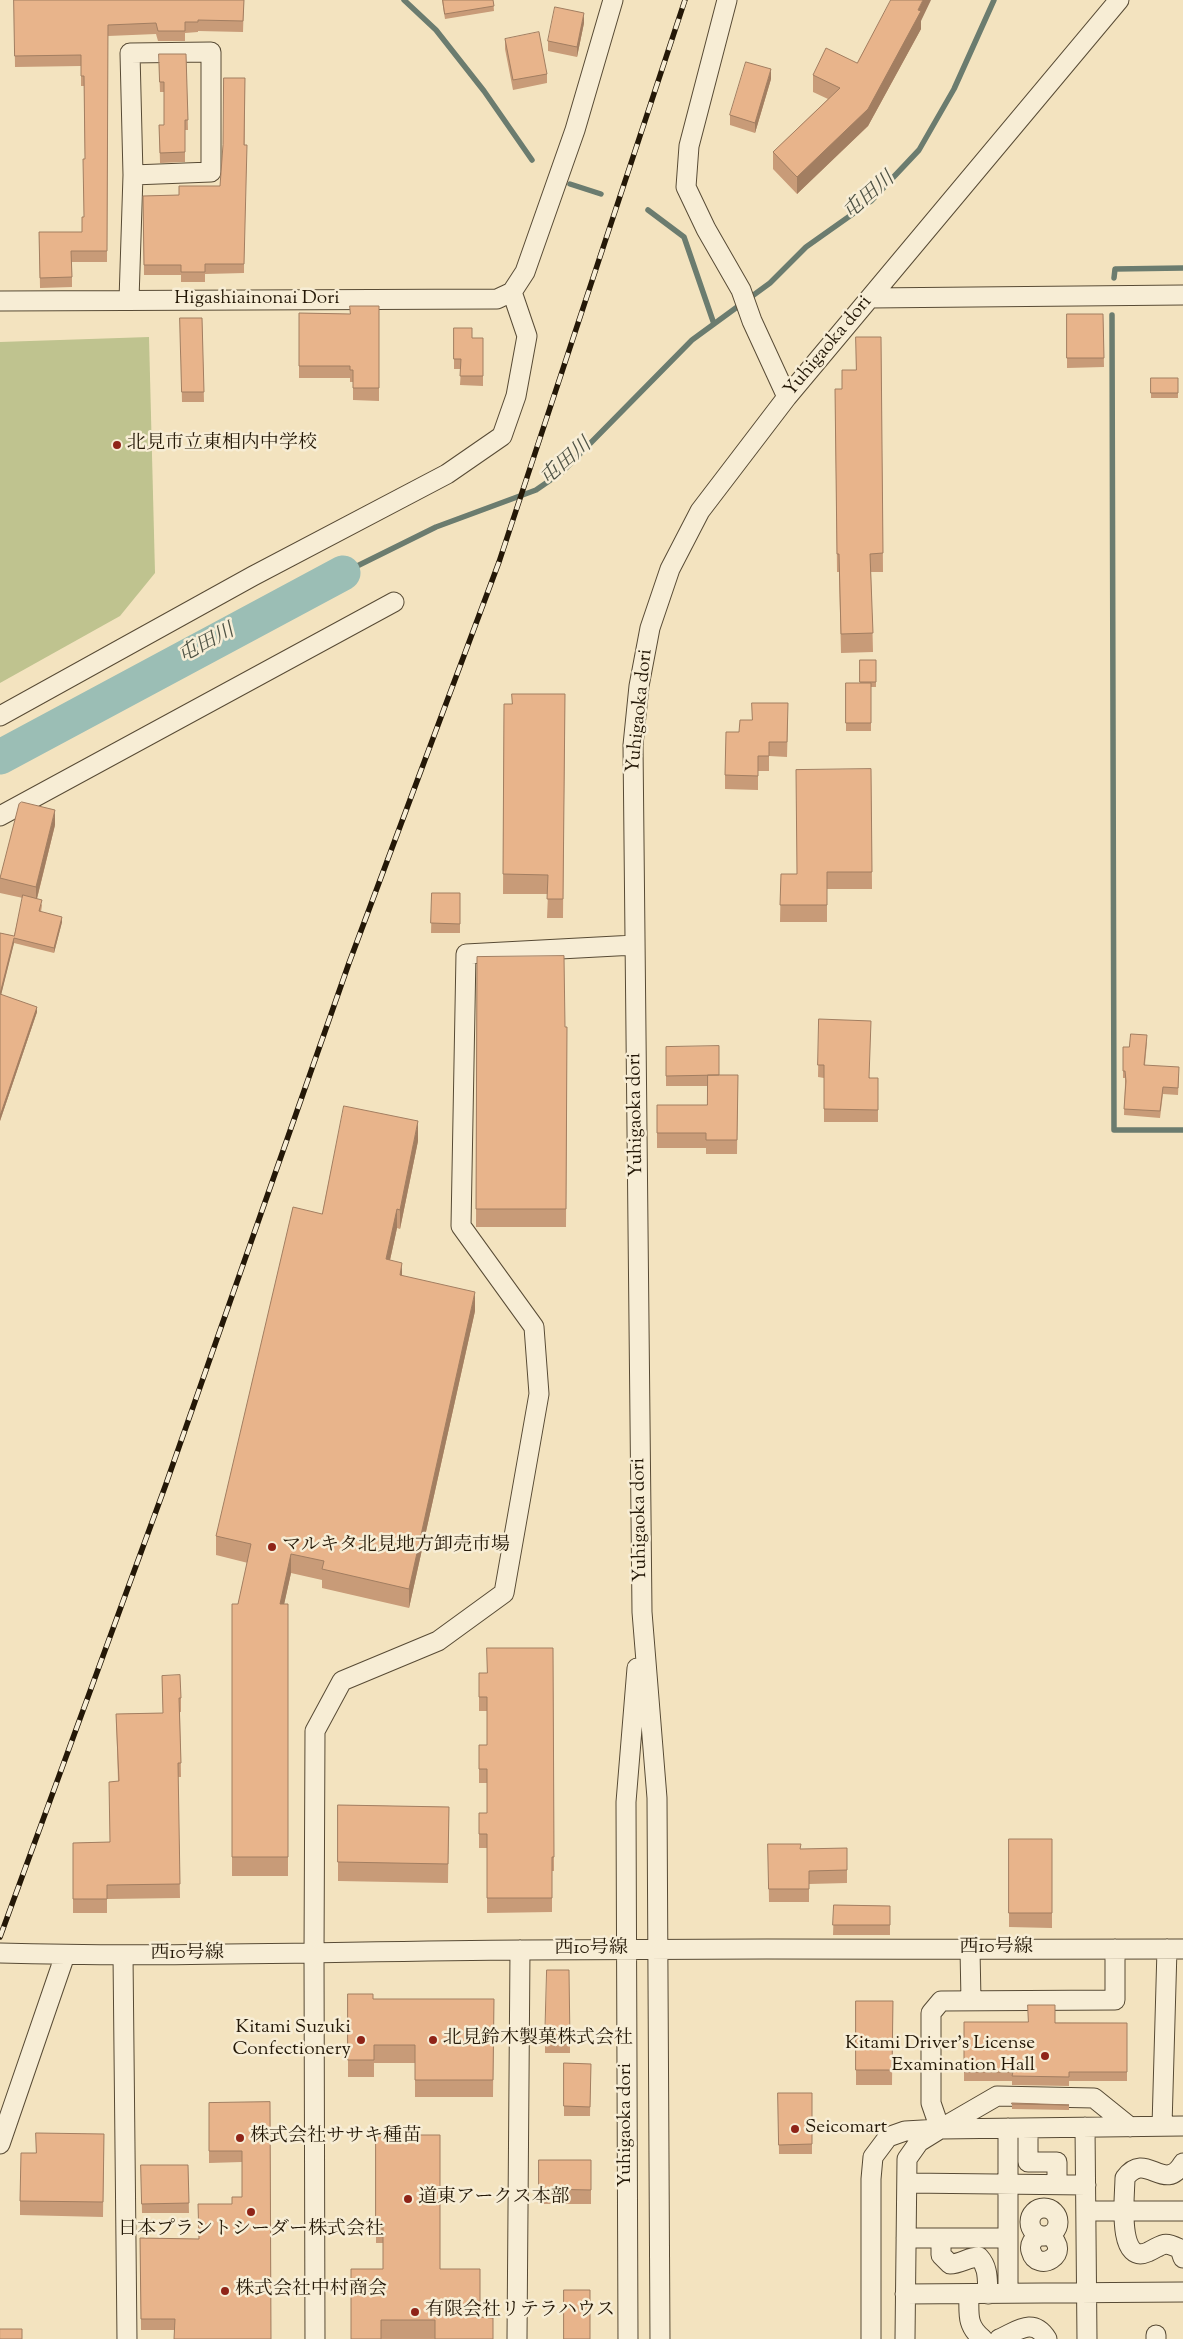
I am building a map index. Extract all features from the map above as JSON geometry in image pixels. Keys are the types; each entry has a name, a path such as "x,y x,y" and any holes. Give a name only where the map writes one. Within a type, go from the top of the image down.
{"street":[{"path":"0,716 253,576 447,474 502,436 516,396 527,336 512,292 525,272 568,148 613,0"},
{"path":"727,0 689,146 686,186 706,229 741,290 752,321 787,397"},
{"name":"Yuhigaoka dori","path":"660,2339 657,1798 642,1612 633,745 639,686 650,628 670,569 700,510 787,397 1119,0"},
{"path":"129,300 133,175 130,53 211,52 211,172 133,175"},
{"name":"Higashiainonai Dori","path":"0,301 497,299 512,292"},
{"path":"870,298 1183,295"},
{"path":"0,816 394,602"},
{"path":"315,2339 315,1731 342,1681 438,1641 504,1593 540,1394 534,1327 462,1226 466,954 635,946"},
{"name":"Yuhigaoka dori","path":"628,2339 626,1802 642,1612"},
{"name":"西10号線","path":"0,1953 123,1955 626,1949 1175,1949"},
{"path":"970,1949 971,2001"},
{"path":"940,2130 931,2103 931,2013 941,2001 1115,2000 1115,1949"},
{"path":"1162,2126 1175,1949"},
{"path":"517,2339 520,1950"},
{"path":"0,2144 65,1954"},
{"path":"123,1955 127,2339"},
{"path":"905,2339 907,2159 919,2142 997,2096 1094,2098 1130,2126"},
{"path":"871,2339 871,2179 873,2157 888,2137 905,2131 1130,2126 1183,2126 1183,2134"},
{"path":"1085,2127 1087,2339"},
{"path":"1008,2128 1008,2293"},
{"path":"1028,2128 1028,2162 1057,2162 1057,2184"},
{"path":"1183,2163 1178,2171 1169,2176 1160,2175 1150,2168 1142,2166 1130,2170 1125,2178 1124,2237 1128,2247 1137,2253 1146,2253 1160,2244 1170,2244 1180,2249 1183,2258"},
{"path":"907,2183 1086,2184"},
{"path":"906,2238 941,2238 1008,2244 1044,2235 1086,2216 1125,2211 1183,2210"},
{"path":"941,2238 941,2256 950,2264 956,2264 971,2257 979,2257 984,2263 987,2272 970,2322 973,2332 983,2339"},
{"path":"906,2294 1087,2293 1183,2288"},
{"path":"999,2339 1019,2328 1035,2328 1047,2339"}],"green space":[{"name":"北見市立東相内中学校","path":"149,337 155,573 120,616 0,683 0,342"}],"building":[{"path":"14,0 244,0 243,21 198,20 198,22 185,22 185,31 158,31 156,23 108,25 107,251 71,251 72,277 40,278 39,232 82,232 82,217 84,217 83,159 85,159 84,76 81,76 81,55 15,56"},
{"path":"443,0 493,0 494,6 445,14"},
{"path":"891,0 923,0 918,10 921,11 868,109 797,177 773,152 840,88 813,75 826,48 857,63"},
{"path":"555,7 584,13 577,47 548,41"},
{"path":"539,32 547,74 513,80 505,39"},
{"path":"159,54 186,54 188,120 185,120 185,152 160,153 159,125 164,125 164,82 160,82"},
{"path":"746,62 771,69 755,123 730,115"},
{"path":"224,78 245,78 244,145 247,145 244,264 205,264 205,272 181,272 181,265 144,265 143,196 179,195 179,186 220,186"},
{"path":"350,306 379,306 379,388 353,388 353,370 350,370 350,366 299,366 299,313 350,314"},
{"path":"1067,314 1103,314 1104,358 1067,358"},
{"path":"180,318 202,318 204,392 182,392"},
{"path":"454,328 472,328 472,338 483,338 483,376 460,376 461,359 454,359"},
{"path":"856,337 881,337 883,553 870,554 873,633 841,634 839,554 837,554 835,389 842,389 842,370 856,370"},
{"path":"1151,378 1178,378 1178,393 1151,393"},
{"path":"860,660 876,660 876,682 860,682"},
{"path":"846,683 871,683 871,723 846,723"},
{"path":"512,694 565,694 563,899 547,899 548,875 503,874 504,704 512,704"},
{"path":"752,703 788,703 787,742 769,742 769,756 758,756 758,776 725,775 726,732 739,732 740,720 752,720"},
{"path":"871,769 872,872 827,872 827,905 780,905 781,874 797,874 796,770"},
{"path":"22,802 55,810 36,887 0,878 19,804"},
{"path":"432,893 460,893 460,924 431,923"},
{"path":"23,895 42,900 39,911 62,917 54,948 14,938 0,994 0,933 14,936"},
{"path":"564,956 565,1027 567,1027 566,1209 476,1209 477,957"},
{"path":"0,994 37,1007 0,1116"},
{"path":"819,1019 871,1021 869,1078 878,1078 878,1110 824,1109 824,1065 818,1065"},
{"path":"1131,1034 1147,1035 1144,1065 1179,1067 1178,1088 1163,1087 1160,1111 1124,1109 1126,1081 1125,1071 1123,1071 1123,1047 1129,1047"},
{"path":"719,1046 719,1075 666,1076 666,1047"},
{"path":"708,1075 738,1075 737,1140 706,1140 706,1133 657,1133 657,1105 707,1105"},
{"path":"344,1106 418,1121 400,1210 397,1209 386,1259 402,1263 400,1275 475,1292 409,1589 322,1569 324,1561 291,1554 280,1604 288,1604 288,1857 232,1857 232,1604 238,1604 251,1544 216,1536 293,1207 322,1214"},
{"path":"487,1648 553,1648 554,1857 552,1857 552,1898 487,1898 487,1834 479,1834 479,1813 487,1813 487,1769 479,1769 479,1745 487,1745 487,1697 479,1697 479,1673 487,1673"},
{"path":"180,1675 181,1763 178,1763 180,1884 107,1885 107,1899 73,1899 73,1843 110,1842 109,1782 119,1781 116,1714 163,1713 162,1676"},
{"path":"338,1805 449,1807 448,1864 338,1862"},
{"path":"1009,1839 1052,1839 1052,1913 1009,1913"},
{"path":"768,1844 801,1844 800,1849 847,1848 847,1870 809,1871 809,1889 769,1889"},
{"path":"834,1905 890,1906 890,1925 833,1925"},
{"path":"547,1970 569,1970 570,2044 545,2043"},
{"name":"北見鈴木製菓株式会社","path":"348,1994 373,1994 373,1999 494,1999 493,2080 415,2080 415,2045 374,2045 374,2060 348,2060"},
{"path":"856,2001 893,2001 892,2070 856,2070"},
{"name":"Kitami Driver’s License Examination Hall","path":"1028,2005 1055,2005 1055,2023 1127,2023 1127,2072 1069,2072 1069,2077 1012,2076 1013,2072 964,2072 964,2022 1028,2022"},
{"path":"564,2063 591,2064 590,2107 564,2106"},
{"name":"Seicomart","path":"778,2093 812,2093 812,2144 779,2145"},
{"path":"270,2102 271,2339 174,2339 175,2319 141,2319 140,2238 199,2239 198,2204 232,2204 232,2197 242,2197 242,2151 209,2151 209,2103"},
{"path":"1012,2103 1069,2105 1012,2104"},
{"path":"36,2133 104,2134 103,2202 20,2201 21,2153 36,2153"},
{"path":"376,2135 440,2135 440,2269 480,2269 480,2317 493,2318 493,2339 435,2339 435,2320 381,2320 381,2339 351,2339 351,2269 383,2269 383,2224 376,2224"},
{"path":"539,2160 591,2160 591,2190 539,2189"},
{"path":"141,2165 188,2165 189,2203 142,2204"},
{"path":"564,2290 590,2290 590,2339 564,2339"},
{"path":"0,2329 22,2329 22,2339 0,2339"}],"waterway":[{"path":"404,0 436,30 484,91 532,160"},
{"name":"屯田川","path":"343,573 436,527 536,490 562,472 692,340 770,283 806,247 871,201 919,150 954,89 994,0"},
{"path":"570,184 601,194"},
{"path":"648,210 684,237 714,324"},
{"path":"1114,278 1115,269 1183,268"},
{"path":"1112,315 1114,1130 1183,1130"},
{"name":"屯田川","path":"0,757 343,573"}],"railway":[{"path":"0,1937 166,1484 349,963 499,562 685,0"}],"place":[{"name":"北見市立東相内中学校","path":"117,445"},
{"name":"マルキタ北見地方卸売市場","path":"272,1547"},
{"name":"Kitami Suzuki Confectionery","path":"361,2040"},
{"name":"北見鈴木製菓株式会社","path":"433,2040"},
{"name":"Kitami Driver’s License Examination Hall","path":"1045,2056"},
{"name":"Seicomart","path":"795,2129"},
{"name":"株式会社ササキ種苗","path":"240,2138"},
{"name":"道東アークス本部","path":"408,2199"},
{"name":"日本プラントシーダー株式会社","path":"251,2212"},
{"name":"株式会社中村商会","path":"225,2291"},
{"name":"有限会社リテラハウス","path":"415,2312"}]}
